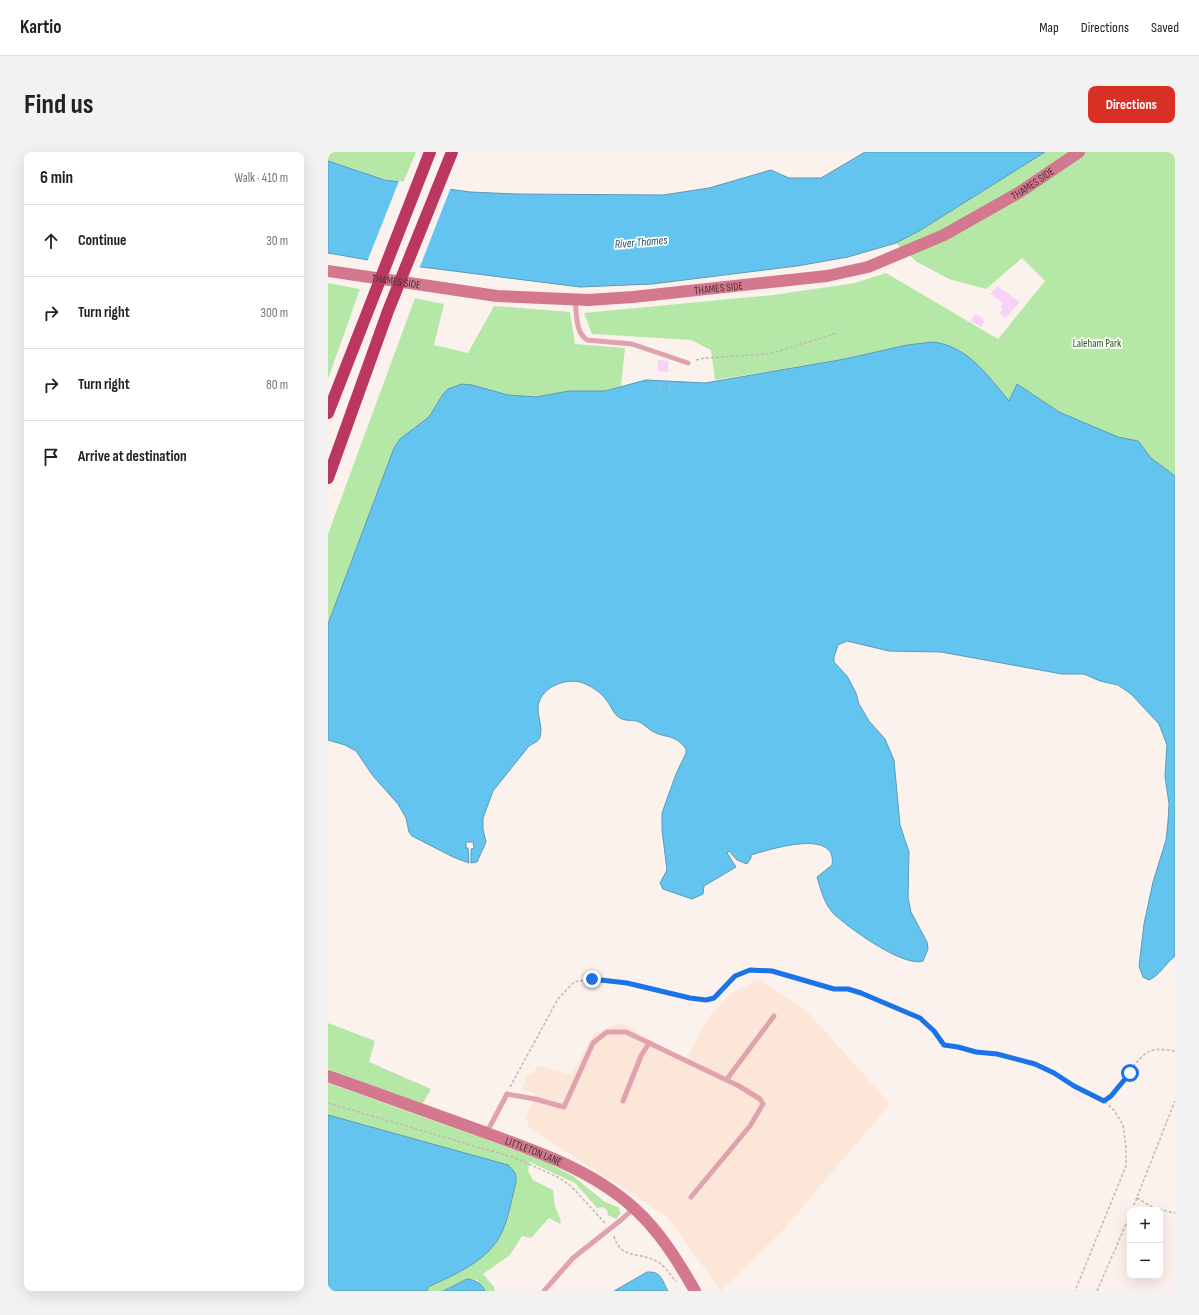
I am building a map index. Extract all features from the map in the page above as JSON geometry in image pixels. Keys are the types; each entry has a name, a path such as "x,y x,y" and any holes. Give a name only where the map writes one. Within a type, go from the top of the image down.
{"highway":[{"path":"328,413 430,152"},
{"path":"328,478 388,311 452,152"}],"street":[{"name":"THAMES SIDE","path":"328,270 498,296 575,299 633,298 826,276 868,267 944,235 1020,192 1079,152"},
{"name":"LITTLETON LANE","path":"328,1076 548,1156 584,1173 611,1190 634,1208 655,1229 695,1291"}],"lane":[{"path":"575,299 579,332 587,340 632,344 688,362"},
{"path":"727,1079 774,1016"},
{"path":"487,1133 507,1094 535,1099 564,1107 593,1043 602,1034 620,1031 631,1034 727,1079 760,1099 763,1104 762,1108 691,1198"},
{"path":"623,1101 641,1056 648,1043"},
{"path":"544,1291 573,1258 634,1208"}],"path":[{"path":"688,362 705,358 769,354 837,333"},
{"path":"659,394 660,385"},
{"path":"669,394 670,386"},
{"path":"507,1094 558,999 574,982 592,979 627,983 690,998 706,1000 714,998 735,976 750,970 772,971 834,989 848,989 861,993 920,1018 934,1031 944,1045 976,1052 997,1054 1035,1064 1104,1101 1114,1110 1123,1125 1126,1166 1075,1291"},
{"path":"1104,1101 1111,1096 1139,1059 1150,1050 1164,1049 1175,1051"},
{"path":"1133,1207 1175,1101"},
{"path":"328,1103 515,1158 540,1168 571,1186 610,1229 616,1243 621,1249 630,1254 653,1259 661,1264 677,1283"},
{"path":"1137,1198 1154,1208 1175,1213"},
{"path":"1097,1291 1127,1222"}],"shaded area":[{"path":"757,979 805,1009 890,1104 783,1230 721,1291 668,1218 529,1127 526,1118 536,1093 522,1089 527,1074 532,1075 538,1065 571,1075 594,1033 622,1023 686,1060 710,1015 730,995"}],"green space":[{"path":"328,152 416,152 403,183 384,179 328,162"},
{"name":"Laleham Park","path":"1045,152 1175,152 1175,476 1151,458 1138,441 1118,437 1059,412 1017,384 1009,401 980,367 933,342 907,345 845,359 715,380 711,350 691,340 592,334 584,313 773,295 855,283 886,273 998,339 1045,281 1022,258 986,289 949,279 917,262 896,243 919,231"},
{"path":"328,283 360,289 328,379"},
{"path":"415,298 444,304 434,345 468,353 494,306 570,312 575,344 625,348 621,386 604,391 569,391 536,397 508,395 472,385 448,389 443,393 429,417 394,448 328,624 328,534"},
{"path":"328,1023 375,1041 369,1062 431,1089 422,1105 328,1069"},
{"path":"328,1083 540,1159 573,1176 605,1202 618,1207 621,1213 616,1219 608,1215 607,1210 603,1207 597,1208 575,1183 530,1162 528,1171 533,1180 553,1190 555,1206 561,1221 560,1224 549,1218 531,1238 522,1236 510,1255 483,1274 494,1287 495,1291 481,1291 478,1280 467,1279 443,1291 427,1291 428,1287 469,1266 495,1244 507,1221 517,1178 328,1115"}],"water":[{"name":"River Thames","path":"865,152 1045,152 919,231 896,243 848,257 797,266 652,284 580,287 374,261 328,253 328,161 385,180 470,192 516,194 663,195 709,188 771,170 789,178 821,178"},
{"path":"933,342 957,349 967,356 985,372 1009,401 1017,384 1059,412 1118,437 1138,441 1151,458 1175,476 1175,956 1153,978 1149,980 1143,977 1139,966 1144,924 1153,882 1166,840 1169,804 1165,776 1167,745 1159,724 1131,694 1118,685 1100,681 1084,674 1062,674 941,652 889,651 847,641 838,645 834,662 847,676 856,693 859,704 869,721 885,739 894,760 900,825 909,852 908,898 911,912 927,942 928,949 923,961 914,962 890,953 876,945 833,913 825,901 817,877 832,865 831,853 824,847 813,844 800,844 772,849 751,855 751,858 747,864 737,860 729,851 727,853 736,867 704,886 703,894 692,899 663,889 660,883 667,870 662,830 662,813 676,774 686,753 686,749 674,738 652,731 637,721 624,720 620,718 602,695 584,683 573,681 559,684 553,686 542,696 538,709 541,730 539,739 529,746 493,791 483,818 483,829 486,842 477,862 471,863 471,849 474,848 473,842 466,842 469,863 453,857 412,836 409,832 406,818 398,804 373,776 356,751 345,745 328,740 328,624 394,448 400,439 429,417 443,394 448,389 462,384 472,385 508,395 536,397 569,391 605,391 646,380 705,383 845,359 907,345"},
{"path":"328,1115 508,1165 516,1175 516,1182 507,1220 495,1244 488,1252 469,1266 428,1287 427,1291 328,1291"},
{"path":"647,1272 656,1273 659,1275 668,1291 614,1291"},
{"path":"467,1279 478,1282 485,1291 443,1291"}],"pier":[{"path":"399,181 451,187 419,269 367,262"}],"building":[{"path":"997,286 1020,302 1006,318 999,313 1003,309 1000,307 1003,303 991,294"},
{"path":"976,314 985,320 981,327 971,321"},
{"path":"658,360 669,361 668,372 658,371"}],"route":[{"path":"592,979 627,983 690,998 706,1000 714,998 735,976 750,970 772,971 834,989 848,989 861,993 920,1018 934,1031 944,1045 976,1052 997,1054 1035,1064 1104,1101 1111,1096 1130,1073"}]}
